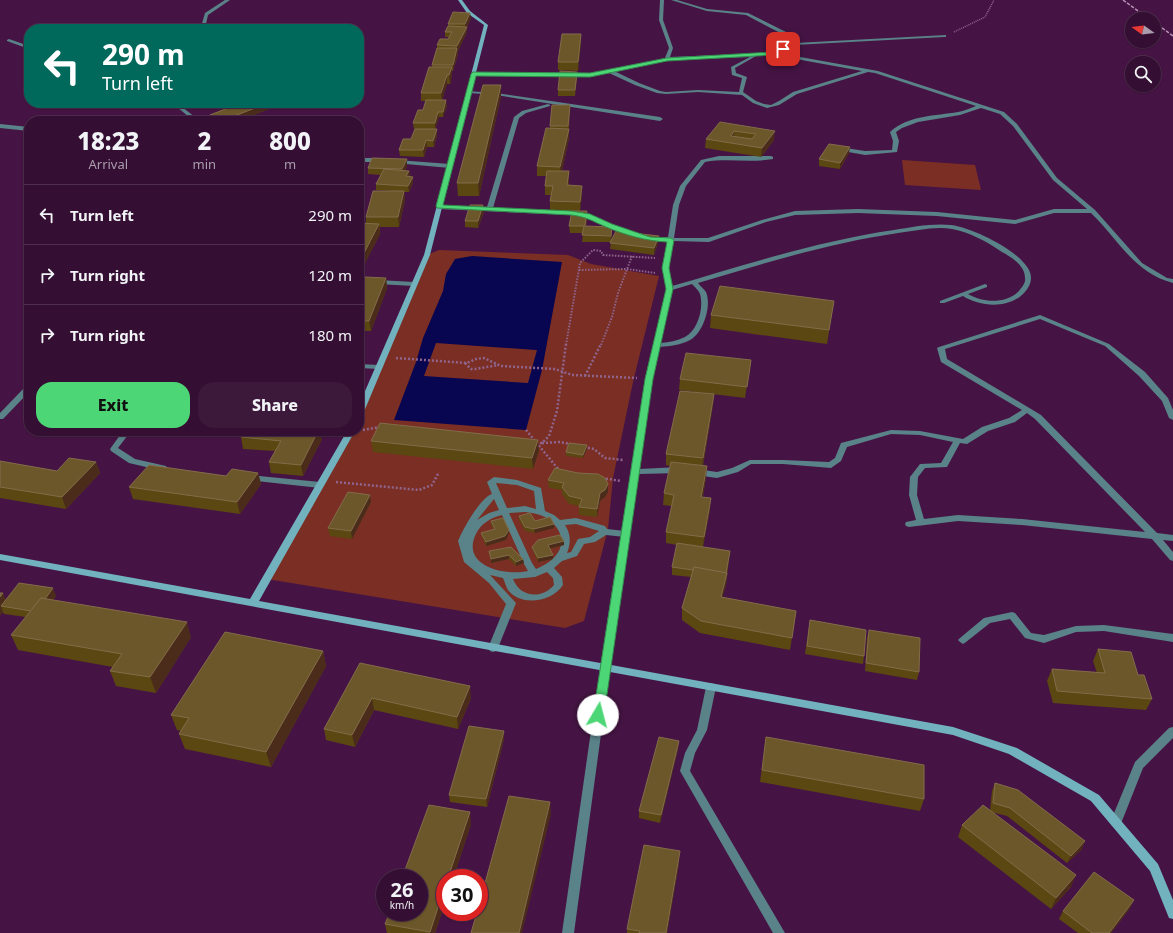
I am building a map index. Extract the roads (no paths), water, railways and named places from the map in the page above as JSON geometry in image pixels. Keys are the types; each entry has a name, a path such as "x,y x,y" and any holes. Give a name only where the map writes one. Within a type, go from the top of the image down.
{"street":[{"path":"204,24 206,14 228,0"},
{"path":"364,402 427,255 486,25 468,12 460,0"},
{"path":"522,0 531,0"},
{"path":"662,0 660,20 671,48 667,59"},
{"path":"673,0 707,10 747,14 790,36 793,44"},
{"path":"774,54 793,44 944,36"},
{"path":"9,40 24,46"},
{"path":"473,74 590,75 667,59 757,54 774,54 867,70 1002,113 1015,125 1055,178 1093,211 1140,264 1165,279 1173,281"},
{"path":"757,54 733,67 734,74 745,77 741,92 745,97 770,107 782,103 793,94 867,70"},
{"path":"609,71 636,84 659,92 698,91 743,94"},
{"path":"469,92 496,94 552,104 660,119"},
{"path":"490,208 517,117 524,112 552,104"},
{"path":"836,149 865,153 896,151 896,141 893,132 898,128 916,121 961,112 981,106"},
{"path":"180,108 191,116"},
{"path":"0,126 24,128"},
{"path":"568,933 605,668 649,379 669,289 666,268 676,205 683,186 703,161 719,158 771,158"},
{"path":"364,160 450,166"},
{"path":"439,206 571,213 588,216 609,226 649,239 671,240 709,240 764,221 795,213 858,211 937,214 1015,222 1054,212 1093,211"},
{"path":"669,289 842,241 886,233 943,226 961,230 995,245 1013,256 1028,272 1029,280 1027,286 1021,293 1007,301 991,303 976,301 963,294"},
{"path":"364,281 414,284"},
{"path":"657,345 682,341 693,334 700,326 704,314 703,293 694,282"},
{"path":"942,302 985,286"},
{"path":"1173,418 1165,400 1142,374 1107,345 1040,317 941,348 944,360 1038,417 1155,536 1173,558"},
{"path":"364,366 379,367"},
{"path":"0,417 24,393"},
{"path":"635,472 673,470 717,475 735,470 750,462 783,462 831,465 838,460 844,445 891,432 920,433 964,442 985,429 1012,420 1027,410"},
{"path":"123,436 114,449 132,461 174,470"},
{"path":"253,603 348,436"},
{"path":"922,522 913,494 914,477 924,466 944,465 957,441"},
{"path":"244,478 320,485"},
{"path":"535,574 528,564 491,482 494,480 508,481 527,485 538,490 541,512"},
{"path":"493,648 511,603 492,581 467,560 462,541 466,532 482,508 491,497 496,494"},
{"path":"525,509 541,512 563,528 567,538 566,549 559,559 549,568 535,574 507,576 489,571 478,564 470,555 468,544 472,532 480,522 493,514 525,509"},
{"path":"909,524 958,518 1022,522 1173,538"},
{"path":"558,523 576,521 602,528 604,532"},
{"path":"559,559 574,554 581,541 592,540 604,532 625,534"},
{"path":"0,557 953,731 1014,751 1095,798 1154,868 1173,914"},
{"path":"507,576 508,584 514,592 524,597 549,595 556,590 559,580 556,573 549,568"},
{"path":"963,640 987,620 1012,615 1028,636 1044,639 1076,629 1097,628 1173,638"},
{"path":"710,687 702,730 690,753 685,771 779,933"},
{"path":"1116,823 1139,765 1173,731"}],"railway":[{"path":"1123,0 1139,12"},
{"path":"1161,27 1173,36"}]}
